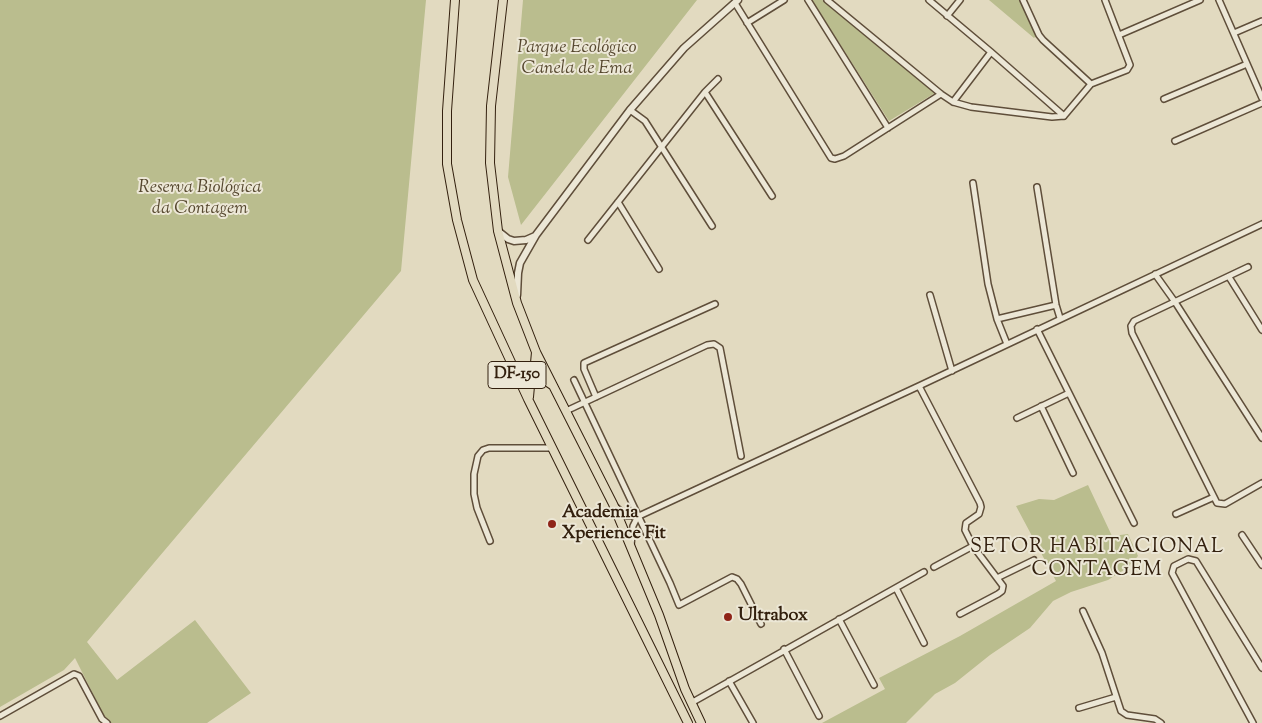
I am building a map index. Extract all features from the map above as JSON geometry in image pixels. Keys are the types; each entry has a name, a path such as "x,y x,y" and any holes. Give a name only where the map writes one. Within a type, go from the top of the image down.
{"main road":[{"name":"DF-150","path":"455,0 446,111 448,179 472,280 688,723"},
{"name":"DF-150","path":"503,0 491,106 490,163 498,232 516,303 536,352 613,504 659,615 690,703 701,723"},
{"path":"512,365 523,370 530,368 535,363 536,352"},
{"path":"528,398 530,386 534,383 546,381 553,386"}],"street":[{"path":"747,23 784,0"},
{"path":"808,0 888,128"},
{"path":"827,0 940,94 953,102 971,107 1052,117 1064,116 1091,84 1129,68 1131,63 1105,0"},
{"path":"929,0 1064,116"},
{"path":"947,16 960,0"},
{"path":"1024,0 1038,35 1091,84"},
{"path":"1119,35 1200,0"},
{"path":"1219,0 1262,98"},
{"path":"516,303 520,263 536,235 630,110 684,48 736,2 747,23 831,158 835,159 844,156 940,94"},
{"path":"1234,33 1262,21"},
{"path":"953,102 991,52"},
{"path":"1164,99 1247,64"},
{"path":"588,240 718,78"},
{"path":"705,92 772,196"},
{"path":"1174,141 1262,103"},
{"path":"630,110 645,121 712,226"},
{"path":"973,183 982,250 997,319 1007,344"},
{"path":"1037,187 1056,305 1060,318"},
{"path":"618,202 659,268"},
{"path":"613,504 626,516 639,516 1262,224"},
{"path":"498,232 514,241 526,240 536,235"},
{"path":"1248,267 1134,321 1131,330 1219,504 1225,504 1262,483"},
{"path":"1155,274 1262,438"},
{"path":"1229,277 1262,330"},
{"path":"930,295 952,370"},
{"path":"596,397 584,369 584,363 715,304"},
{"path":"997,319 1056,305"},
{"path":"1037,329 1134,523"},
{"path":"566,411 707,345 714,344 720,348 741,456"},
{"path":"574,380 679,605 732,577 741,584 761,624"},
{"path":"919,386 980,503 979,514 968,520 965,526 973,546 1003,586 1002,591 960,614"},
{"path":"1017,418 1069,393"},
{"path":"1041,406 1073,473"},
{"path":"490,541 474,494 474,474 478,456 483,450 489,448 553,448"},
{"path":"1176,514 1214,497"},
{"path":"631,545 633,526 639,516"},
{"path":"1242,535 1262,565"},
{"path":"934,567 973,546"},
{"path":"1253,723 1172,573 1172,568 1188,559 1196,561 1262,668"},
{"path":"997,578 1034,560"},
{"path":"690,703 924,572"},
{"path":"896,588 924,643"},
{"path":"1083,611 1102,653 1123,714 1155,719 1161,723"},
{"path":"839,619 874,685"},
{"path":"784,649 819,716"},
{"path":"0,716 74,674 80,676 102,719 106,723"},
{"path":"730,681 753,723"},
{"path":"1079,708 1116,697"}],"green space":[{"name":"Reserva Biológica da Contagem","path":"0,0 426,0 401,271 87,642 117,680 195,620 251,693 207,723 111,723 104,716 75,658 64,670 0,707"},
{"name":"Parque Ecológico Canela de Ema","path":"523,0 697,0 521,225 508,177"},
{"path":"812,0 822,0 935,93 889,121"},
{"path":"989,0 1021,0 1036,36 1034,38"},
{"path":"1088,485 1112,536 1128,534 1138,556 1127,568 1108,580 1071,592 1053,601 1030,628 990,655 955,683 935,694 906,723 822,723 885,689 879,678 960,636 1056,581 1016,506 1039,499 1054,500"}],"place":[{"name":"Academia Xperience Fit","path":"552,524"},
{"name":"Ultrabox","path":"728,617"}],"district":[{"name":"SETOR HABITACIONAL CONTAGEM","path":"1097,560"}]}
